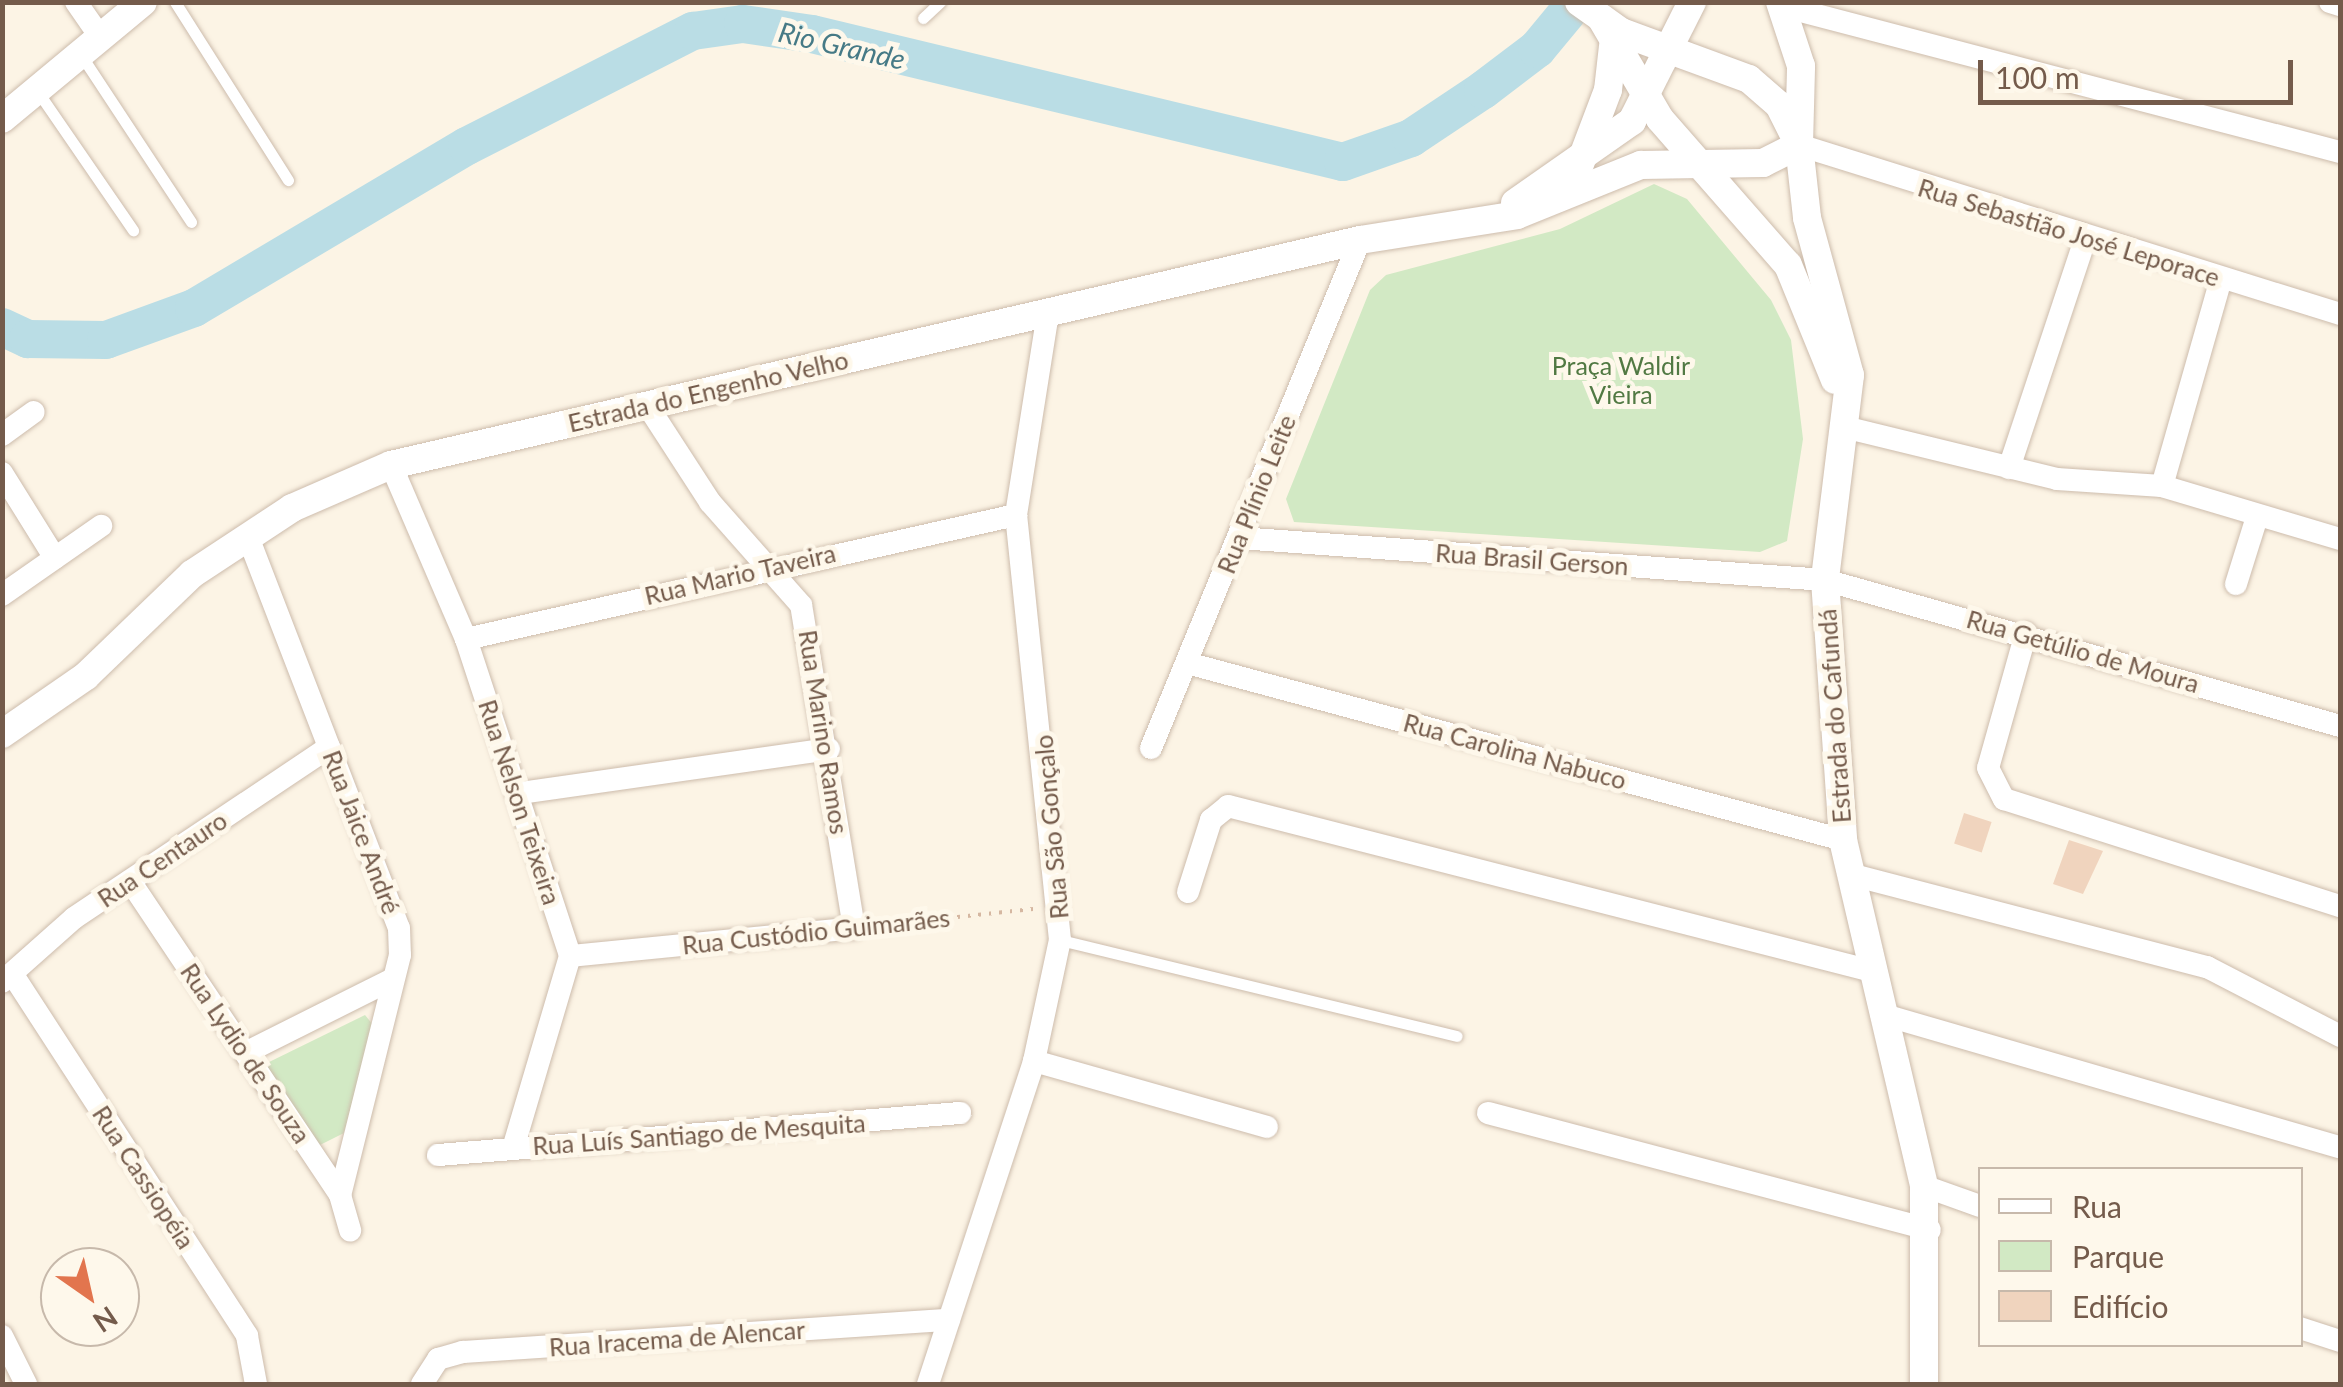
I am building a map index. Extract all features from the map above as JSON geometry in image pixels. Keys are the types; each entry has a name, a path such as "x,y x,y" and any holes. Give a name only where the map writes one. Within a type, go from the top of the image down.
{"street":[{"path":"76,2 91,46"},
{"path":"2,119 143,2"},
{"name":"Estrada do Engenho Velho","path":"1491,215 1579,166 1648,97 1692,2"},
{"path":"2330,2 2340,6"},
{"path":"1799,145 1801,66 1781,4 1821,8 2340,152"},
{"name":"Estrada do Cafundá","path":"1588,9 1671,43 1768,92 1799,145 1807,218 1844,333 1844,421 1825,580 1843,840 1868,970 1924,1186 1930,1230 1927,1383"},
{"name":"Estrada do Cafundá","path":"1588,9 1694,158 1809,298 1844,421"},
{"path":"1579,166 1608,90 1612,46"},
{"name":"Estrada do Engenho Velho","path":"5,726 248,536 391,465 650,408 1360,240 1491,215 1540,210 1641,165 1694,158 1744,166 1799,145"},
{"name":"Rua Sebastião José Leporace","path":"1799,145 2340,314"},
{"path":"2009,468 2086,236"},
{"name":"Rua Plínio Leite","path":"1151,748 1360,240"},
{"path":"2162,486 2220,279"},
{"name":"Rua São Gonçalo","path":"928,1384 1034,1061 1060,940 1063,906 1016,515 1048,314"},
{"name":"Rua Marino Ramos","path":"650,408 762,568 801,606 829,749 854,928"},
{"path":"2,435 34,412"},
{"path":"1844,421 2009,468 2162,486 2256,520 2340,539"},
{"name":"Rua Nelson Teixeira","path":"391,465 466,639 520,793 570,956"},
{"path":"2,473 55,558"},
{"name":"Rua Mario Taveira","path":"466,639 762,568 1016,515"},
{"path":"2236,584 2256,520"},
{"path":"2,594 100,526"},
{"name":"Rua Jaice André","path":"248,536 389,890 400,955 340,1195"},
{"name":"Rua Brasil Gerson","path":"1239,538 1825,580"},
{"name":"Rua Getúlio de Moura","path":"1825,580 2026,633 2340,726"},
{"path":"2026,633 1988,768 2004,799 2340,906"},
{"name":"Rua Carolina Nabuco","path":"1186,663 1843,840"},
{"name":"Rua Centauro","path":"8,978 130,882 329,747"},
{"path":"520,793 829,749"},
{"path":"1188,892 1212,820 1228,806 1868,970"},
{"path":"1849,874 2207,967 2340,1036"},
{"name":"Rua Lydio de Souza","path":"130,882 340,1195 350,1231"},
{"name":"Rua Custódio Guimarães","path":"570,956 854,928"},
{"path":"514,1148 570,956"},
{"name":"Rua Cassiopéia","path":"8,978 247,1336 256,1384"},
{"path":"247,1052 393,979"},
{"path":"1881,1014 2340,1146"},
{"path":"1034,1061 1268,1127"},
{"name":"Rua Luís Santiago de Mesquita","path":"438,1155 960,1113"},
{"path":"1488,1113 1930,1230"},
{"path":"1924,1186 1978,1205"},
{"name":"Rua Iracema de Alencar","path":"422,1384 438,1360 463,1352 949,1320"},
{"path":"2303,1329 2340,1341"},
{"path":"2,1336 26,1384"}],"lane":[{"path":"175,2 288,180"},
{"path":"923,18 940,2"},
{"path":"91,46 191,222"},
{"path":"38,92 133,230"},
{"path":"1060,940 1457,1036"}],"path":[{"name":"Rua Custódio Guimarães","path":"854,928 1063,906"}],"green space":[{"name":"Praça Waldir Vieira","path":"1654,184 1687,199 1771,300 1791,340 1803,439 1787,541 1760,552 1294,522 1286,499 1370,290 1386,275 1560,229"},
{"path":"365,1015 374,1026 344,1133 316,1147 263,1065"}],"building":[{"path":"1964,813 1992,822 1982,852 1954,843"},
{"path":"2069,840 2103,851 2083,894 2053,884"}],"waterway":[{"name":"Rio Grande","path":"2,327 28,339 106,340 194,308 467,146 693,31 743,24 812,34 1343,162 1411,138 1483,90 1537,49 1576,2"}]}
